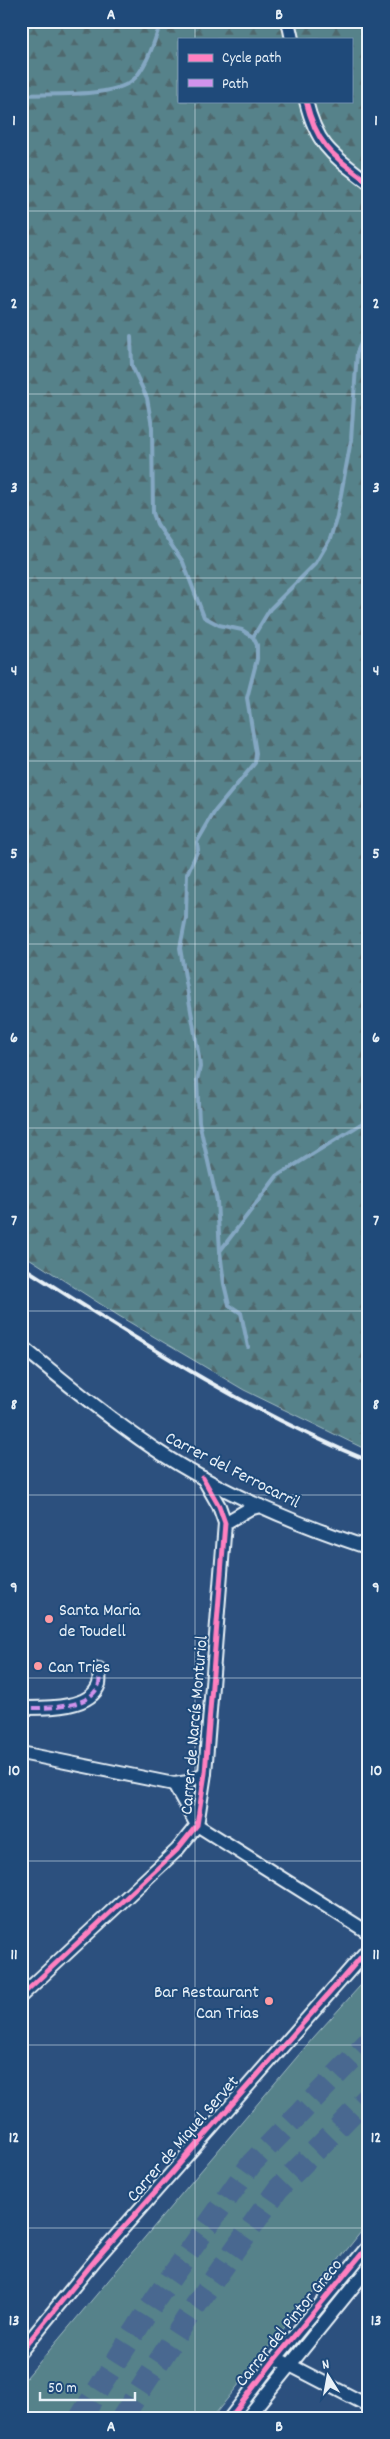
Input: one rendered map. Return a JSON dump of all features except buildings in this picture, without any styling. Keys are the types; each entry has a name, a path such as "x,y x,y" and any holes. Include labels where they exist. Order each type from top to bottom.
{"street":[{"path":"288,21 292,38"},
{"path":"306,102 312,126 322,144 369,183"},
{"name":"Carrer del Ferrocarril","path":"23,1350 98,1409 154,1449 203,1478 260,1506 369,1548"},
{"name":"Carrer de Narcís Monturiol","path":"21,1996 177,1850 197,1825 205,1773 225,1523 219,1506 203,1478"},
{"path":"225,1523 249,1509 260,1506"},
{"path":"21,1708 70,1705 90,1697 99,1684 99,1669"},
{"path":"21,1753 174,1784 188,1782 205,1773"},
{"path":"174,1784 197,1825 369,1933"},
{"name":"Carrer de Miquel Servet","path":"21,2351 96,2259 369,1948"},
{"name":"Carrer del Pintor Greco","path":"230,2418 276,2358 369,2245"},
{"name":"Carrer del Pintor Greco","path":"247,2418 289,2364 364,2279 369,2267"},
{"path":"347,2270 364,2279"},
{"name":"Carrer del Pintor Greco","path":"276,2358 289,2364"},
{"path":"289,2364 369,2406"}],"green space":[{"path":"21,21 369,21 369,1451 244,1390 119,1316 21,1253"},
{"path":"369,1976 369,2222 212,2418 21,2418 21,2384 313,2038"}],"waterway":[{"path":"21,95 82,94 114,89 127,84 136,77 145,64 161,21"},
{"path":"253,637 270,609 316,563 330,539 337,516 351,440 357,352 369,326"},
{"path":"131,336 132,366 147,398 152,427 153,513 157,524 183,562 204,617 219,625 242,630 253,637 257,645 257,659 247,698 256,753 255,763 215,811 197,842 198,850 187,874 186,918 180,948 199,1057 200,1067 197,1080 199,1122 217,1201 220,1251"},
{"path":"248,1347 241,1313 229,1305 220,1251 277,1176 369,1119"}],"tunnel":[{"path":"80,2418 155,2300 252,2163 369,2041"},
{"path":"122,2418 191,2312 278,2189 369,2096"}],"railway":[{"path":"21,1266 148,1346 234,1396 323,1441 369,1461"}],"marked path":[{"path":"21,1708 65,1706 87,1699 99,1684 99,1669"}],"cycle path":[{"path":"306,102 310,117 328,149 369,183"},
{"path":"21,1996 177,1850 197,1825 205,1773 225,1523 219,1506 203,1478"},
{"path":"21,2351 96,2259 369,1948"},
{"path":"230,2418 276,2358 369,2245"}],"place":[{"name":"Santa Maria de Toudell","path":"49,1619"},
{"name":"Can Tries","path":"38,1666"},
{"name":"Bar Restaurant Can Trias","path":"269,2001"}]}
